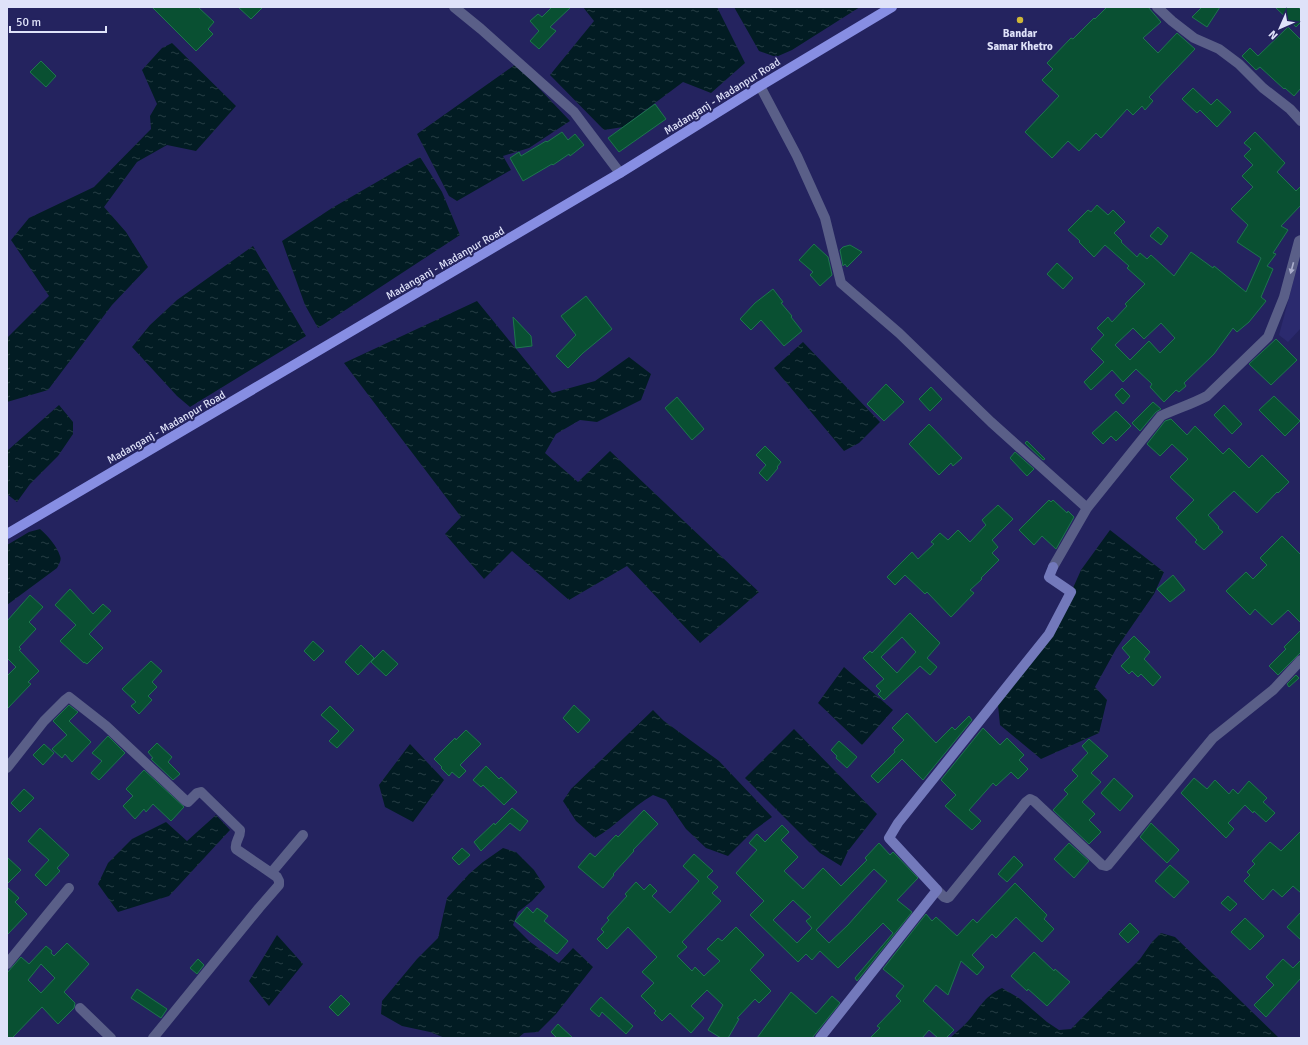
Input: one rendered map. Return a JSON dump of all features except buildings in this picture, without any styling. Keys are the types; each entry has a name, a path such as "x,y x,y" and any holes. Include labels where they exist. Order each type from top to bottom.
{"main road":[{"name":"Madanganj - Madanpur Road","path":"7,534 620,174 760,86 892,7"}],"street":[{"path":"454,7 487,34 574,112 620,174"},
{"path":"1157,7 1194,38 1219,49 1239,64 1263,88 1290,109 1301,121"},
{"path":"760,86 797,156 825,218 841,283 898,334 991,422 1087,508"},
{"path":"1301,240 1284,297 1268,337 1207,396 1160,416 1087,508 1053,567 1049,577 1071,592 1049,634 898,823 889,838 944,898 947,898 1030,799 1034,801 1102,865 1106,866 1213,738 1273,690 1301,660"},
{"path":"7,768 44,721 69,697 106,726 186,801 188,802 196,793 201,792 240,830 241,834 236,844 236,849 277,877 279,885 258,908 153,1038"},
{"path":"271,873 303,835"},
{"path":"7,964 69,888"},
{"path":"820,1038 937,890"},
{"path":"80,1008 111,1038"}],"shaded area":[{"path":"1301,253 1301,328 1288,342 1279,335"}],"water":[{"path":"583,7 717,7 745,63 711,93 683,82 623,127 604,130 550,75 594,21"},
{"path":"734,7 860,7 792,50 776,57 759,51"},
{"path":"172,43 236,106 196,151 167,145 137,162 104,207 126,232 148,267 112,305 48,390 7,402 7,338 49,296 11,240 29,218 94,187 151,129 150,116 157,104 142,70 162,48"},
{"path":"516,64 570,121 529,148 503,156 511,170 457,201 449,196 417,134"},
{"path":"420,157 442,192 460,235 318,328 305,305 282,241 332,208"},
{"path":"253,246 306,336 190,407 177,396 132,347 150,325 177,300"},
{"path":"477,301 552,393 595,381 629,357 651,374 641,400 597,422 580,420 556,434 545,453 578,482 610,451 759,592 700,643 627,566 569,600 512,551 484,579 445,534 461,517 344,363"},
{"path":"803,342 880,422 859,443 844,451 774,368"},
{"path":"59,405 73,422 73,434 58,456 30,484 17,502 7,494 7,451"},
{"path":"40,529 57,549 61,558 59,564 57,568 7,605 7,545 29,532"},
{"path":"1110,530 1164,572 1154,594 1116,649 1095,687 1107,700 1099,733 1041,759 1000,725 997,695 1056,626 1081,570"},
{"path":"844,667 893,710 862,745 818,703"},
{"path":"653,710 664,721 719,761 772,817 753,831 728,856 706,848 686,829 666,800 653,795 595,838 576,821 563,801 571,789"},
{"path":"794,729 877,814 848,851 841,866 820,853 745,778"},
{"path":"410,744 444,780 413,822 385,807 379,785"},
{"path":"216,815 230,830 169,896 118,912 98,884 108,863 132,839 166,822 187,841"},
{"path":"503,848 516,852 534,870 545,887 532,901 518,912 513,925 529,941 559,963 573,948 593,967 556,1014 538,1032 524,1033 518,1038 445,1038 430,1032 402,1026 381,1014 382,1001 417,959 438,938 447,898 469,874"},
{"path":"1161,933 1175,937 1279,1038 950,1038 967,1023 987,998 1002,988 1019,998 1047,1022 1059,1030 1071,1029 1140,959 1152,942"},
{"path":"277,935 303,964 269,1006 249,981"}],"place":[{"name":"Bandar Samar Khetro","path":"1020,20"}]}
